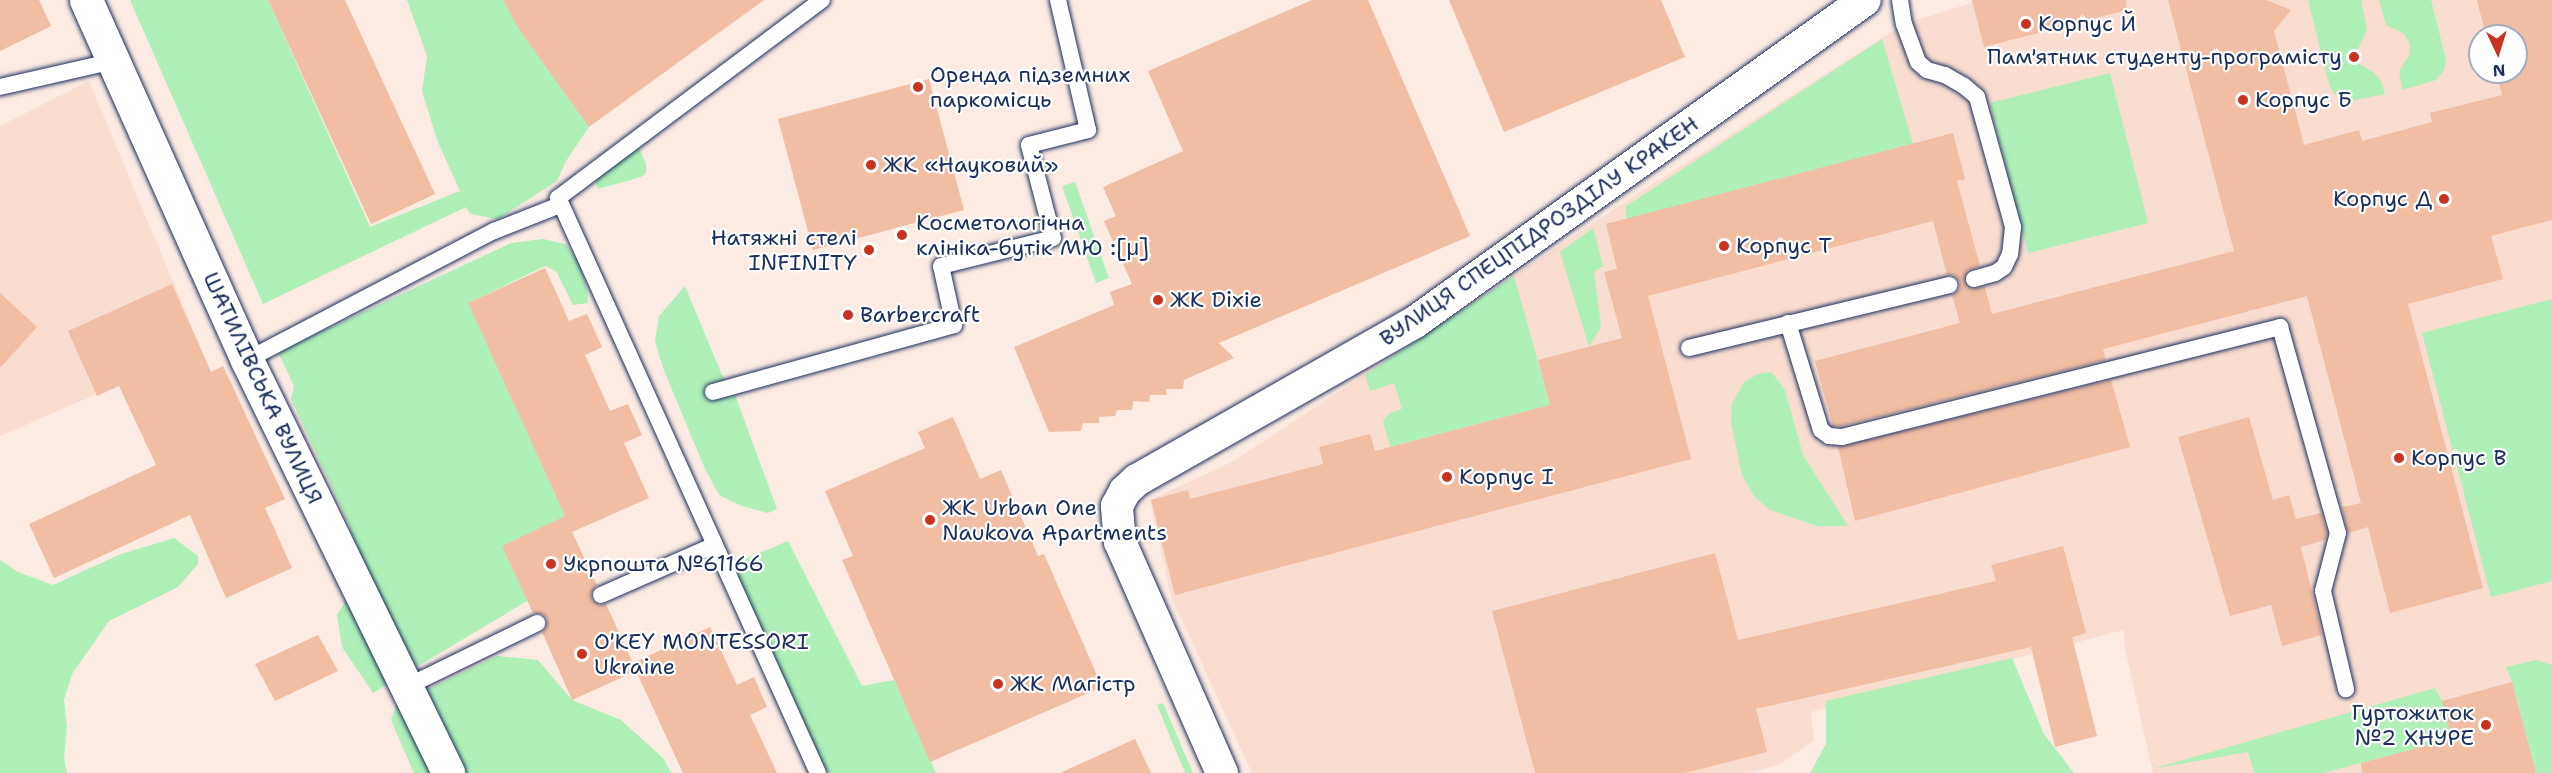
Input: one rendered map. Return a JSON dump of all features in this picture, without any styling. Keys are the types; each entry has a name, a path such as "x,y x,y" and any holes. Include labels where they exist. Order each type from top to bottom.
{"street":[{"name":"ШАТИЛІВСЬКА ВУЛИЦЯ","path":"86,0 247,360 448,773"},
{"name":"ВУЛИЦЯ СПЕЦПІДРОЗДІЛУ КРАКЕН","path":"1222,773 1126,558 1117,526 1117,506 1125,490 1137,480 1415,322 1865,0"}],"lane":[{"path":"818,773 558,198 822,0"},
{"path":"713,392 954,325 941,266 1053,238 1029,145 1088,130 1058,0"},
{"path":"1900,0 1904,24 1918,62 1927,70 1945,75 1964,86 1977,97 2013,226 2010,254 2004,267 1995,273 1974,279"},
{"path":"0,87 114,61"},
{"path":"247,360 495,231 561,206"},
{"path":"1689,348 1950,285"},
{"path":"1788,323 1821,430 1829,436 1842,437 2280,327 2338,533 2323,591 2346,689"},
{"path":"601,595 715,545"},
{"path":"406,687 537,623"}],"shaded area":[{"path":"1971,0 2552,0 2552,773 2153,773 2125,649 2124,630 1811,712 1814,740 1779,765 1748,773 1252,773 1171,596 1150,500 1232,462 1645,189 1904,24 1971,3"},
{"path":"89,81 201,349 0,436 0,126"}],"green space":[{"path":"130,0 268,0 370,227 460,191 437,140 422,91 427,56 407,0 519,0 589,127 566,161 557,181 498,219 470,214 466,207 263,304"},
{"path":"2308,0 2361,0 2367,30 2357,51 2349,53 2350,64 2358,63 2374,73 2381,81 2385,94 2350,101 2334,94 2329,84"},
{"path":"2379,0 2431,0 2446,60 2444,70 2436,80 2402,90 2399,71 2409,56 2410,44 2404,34 2386,25"},
{"path":"1882,39 1913,144 1626,219 1626,206"},
{"path":"2110,73 2148,223 2028,253 1990,103"},
{"path":"639,148 646,164 646,173 641,177 598,189 594,177"},
{"path":"1075,182 1109,278 1096,283 1062,186"},
{"path":"1593,228 1603,266 1594,272 1601,327 1589,347 1560,252"},
{"path":"543,239 566,244 580,265 587,289 588,303 573,305 556,271 545,266 469,303 565,516 527,601 373,693 342,647 337,615 365,570 348,522 291,399 294,386 278,352 511,243"},
{"path":"1514,276 1550,405 1390,447 1383,421 1390,413 1402,409 1394,383 1370,391 1365,375"},
{"path":"685,286 722,375 734,392 777,509 768,513 742,506 719,495 704,467 663,368 655,341 659,316"},
{"path":"2552,299 2552,581 2491,597 2422,333"},
{"path":"1771,372 1785,390 1803,455 1848,526 1817,526 1770,510 1754,496 1742,475 1731,423 1732,403 1744,382 1758,374"},
{"path":"174,538 198,556 198,564 178,587 109,621 72,674 64,700 67,727 64,758 67,773 0,773 0,560 18,572 53,585 121,554"},
{"path":"788,541 862,686 894,680 936,773 827,773 731,565"},
{"path":"497,656 538,660 572,700 621,720 664,759 671,773 414,773 391,720 397,704"},
{"path":"2012,658 2044,734 2074,773 1810,773 1826,744 1826,701"},
{"path":"2536,660 2552,665 2552,773 2536,773 2506,667"},
{"path":"2435,688 2442,701 2452,739 2323,773 2254,773 2248,752 2152,769"},
{"path":"1163,703 1193,773 1185,773 1157,705"}],"building":[{"path":"0,0 39,0 51,26 0,51"},
{"path":"268,0 345,0 435,194 371,224"},
{"path":"503,0 764,0 589,127 518,28"},
{"path":"1312,0 1368,0 1470,236 1219,343 1234,358 1184,380 1183,389 1166,389 1167,395 1150,395 1149,402 1133,401 1132,410 1117,410 1115,416 1099,417 1099,423 1083,423 1081,431 1049,432 1014,347 1114,305 1110,292 1132,284 1104,221 1116,216 1103,187 1183,151 1148,71"},
{"path":"1449,0 1661,0 1685,57 1504,132"},
{"name":"Корпус Й","path":"1972,0 2126,0 2127,10 1984,47"},
{"path":"2168,0 2266,0 2291,10 2274,31 2304,145 2359,130 2362,141 2432,122 2430,113 2502,95 2499,84 2528,84 2528,24 2483,24 2477,0 2552,0 2552,220 2491,236 2503,279 2408,304 2483,588 2390,613 2368,527 2348,533 2342,507 2361,503 2307,296 2103,349 2106,360 1841,426 1833,426 1815,361 1960,323 1952,295 1960,289 1960,282 1954,275 1947,275 1933,221 1648,296 1691,459 1175,595 1151,500 1188,490 1190,499 1323,464 1319,447 1370,434 1375,451 1550,405 1538,360 1622,338 1604,272 1617,269 1606,224 1953,133 1965,179 1957,181 1980,266 1967,271 1964,281 1971,289 1985,287 1992,314 2234,251"},
{"name":"ЖК «Науковий»","path":"929,79 964,210 813,250 778,119"},
{"path":"545,268 569,321 587,314 602,347 585,355 610,411 628,404 642,435 624,443 649,498 572,532 597,585 591,593 592,600 599,605 606,604 633,663 710,627 737,685 754,677 767,707 750,715 777,773 683,773 636,671 572,700 542,632 546,628 547,619 542,614 533,613 502,546 565,516 468,303"},
{"path":"172,284 211,372 223,366 285,499 265,508 292,568 226,598 190,515 54,578 29,524 156,465 119,386 97,396 68,331"},
{"path":"0,293 37,327 0,368"},
{"path":"2111,380 2130,447 1855,521 1838,447"},
{"name":"ЖК Urban One Naukova Apartments","path":"953,417 980,479 1001,470 1038,556 1044,554 1102,687 930,762 842,560 853,556 825,491 925,448 918,432"},
{"path":"2249,417 2273,500 2289,495 2296,519 2321,513 2327,533 2325,540 2301,547 2322,635 2282,646 2271,605 2230,616 2178,437"},
{"path":"2063,546 2086,633 2072,637 2097,736 2055,747 2031,647 1756,709 1767,752 1685,773 1535,773 1492,611 1715,553 1738,640 1996,581 1991,565"},
{"path":"318,635 338,671 275,701 255,664"},
{"name":"Гуртожиток №2 ХНУРЕ","path":"2512,682 2536,773 2362,773 2361,763 2452,739 2442,701"},
{"path":"1135,739 1151,773 1060,773"}],"place":[{"name":"Корпус Й","path":"2026,24"},
{"name":"Пам'ятник студенту-програмісту","path":"2354,57"},
{"name":"Оренда підземних паркомісць","path":"918,87"},
{"name":"Корпус Б","path":"2243,100"},
{"name":"ЖК «Науковий»","path":"871,165"},
{"name":"Корпус Д","path":"2444,199"},
{"name":"Косметологічна клініка-бутік МЮ :[μ]","path":"902,235"},
{"name":"Корпус T","path":"1724,246"},
{"name":"Натяжні стелі INFINITY","path":"869,250"},
{"name":"ЖК Dixie","path":"1158,300"},
{"name":"Barbercraft","path":"848,315"},
{"name":"Корпус В","path":"2399,458"},
{"name":"Корпус І","path":"1447,477"},
{"name":"ЖК Urban One Naukova Apartments","path":"930,520"},
{"name":"Укрпошта №61166","path":"551,564"},
{"name":"O'KEY MONTESSORI Ukraine","path":"582,654"},
{"name":"ЖК Магістр","path":"998,684"},
{"name":"Гуртожиток №2 ХНУРЕ","path":"2486,725"}]}
